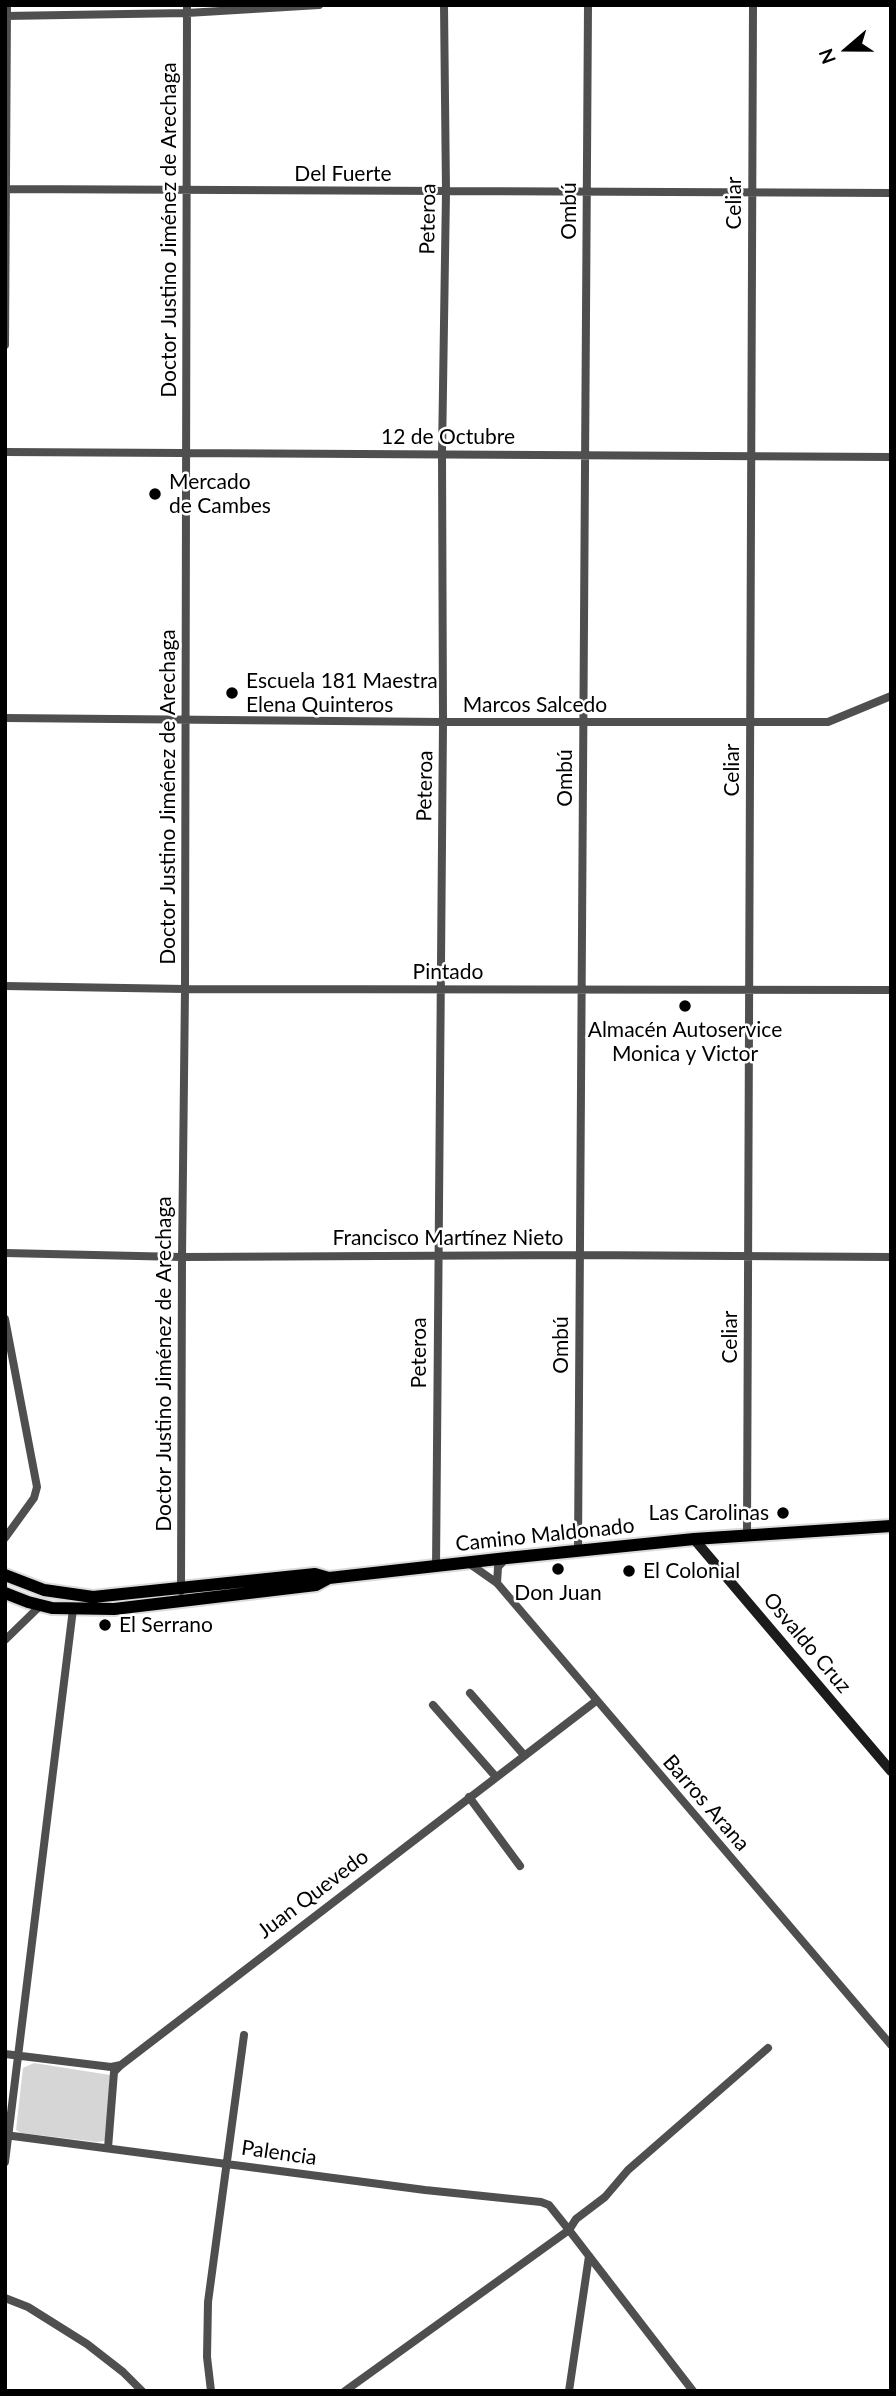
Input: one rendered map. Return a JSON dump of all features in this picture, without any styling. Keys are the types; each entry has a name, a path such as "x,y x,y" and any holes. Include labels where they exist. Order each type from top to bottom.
{"main road":[{"name":"Camino Maldonado","path":"5,1575 44,1590 74,1595 181,1595 316,1585 329,1578 578,1550 891,1526"},
{"name":"Camino Maldonado","path":"5,1592 41,1605 73,1609 114,1609 181,1595"}],"street":[{"path":"5,345 7,5"},
{"path":"6,16 319,5"},
{"name":"Peteroa","path":"436,1567 446,191 444,5"},
{"name":"Ombú","path":"578,1550 588,5"},
{"name":"Celiar","path":"747,1535 753,5"},
{"name":"Doctor Justino Jiménez de Arechaga","path":"181,1595 186,989 184,720 187,9"},
{"name":"Del Fuerte","path":"6,189 891,193"},
{"name":"12 de Octubre","path":"5,452 891,457"},
{"name":"Marcos Salcedo","path":"5,718 828,722 891,696"},
{"name":"Pintado","path":"5,986 186,989 891,990"},
{"name":"Francisco Martínez Nieto","path":"5,1253 182,1257 891,1257"},
{"path":"5,1319 37,1487 34,1499 5,1538"},
{"name":"Osvaldo Cruz","path":"694,1539 891,1771"},
{"path":"497,1583 498,1567 507,1558"},
{"name":"Barros Arana","path":"467,1562 497,1583 891,2045"},
{"path":"5,1640 41,1605"},
{"path":"5,2162 73,1609"},
{"path":"470,1693 524,1755"},
{"name":"Juan Quevedo","path":"121,2065 596,1701"},
{"path":"433,1705 496,1777"},
{"path":"469,1797 520,1866"},
{"path":"211,2391 207,2357 208,2302 244,2035"},
{"path":"345,2391 569,2230 576,2220 605,2197 628,2170 768,2048"},
{"path":"5,2054 111,2067 121,2065"},
{"path":"108,2148 114,2072 121,2065"},
{"name":"Palencia","path":"7,2136 425,2190 541,2202 549,2206 569,2230"},
{"path":"569,2230 693,2391"},
{"path":"569,2391 589,2256"},
{"path":"5,2298 28,2307 87,2344 123,2372 142,2391"}],"shaded area":[{"path":"34,2063 110,2075 107,2139 97,2142 21,2133 16,2130 23,2068"}],"place":[{"name":"Mercado de Cambes","path":"155,494"},
{"name":"Escuela 181 Maestra Elena Quinteros","path":"232,693"},
{"name":"Almacén Autoservice Monica y Victor","path":"685,1006"},
{"name":"Las Carolinas","path":"783,1513"},
{"name":"Don Juan","path":"558,1569"},
{"name":"El Colonial","path":"629,1571"},
{"name":"El Serrano","path":"105,1625"}]}
